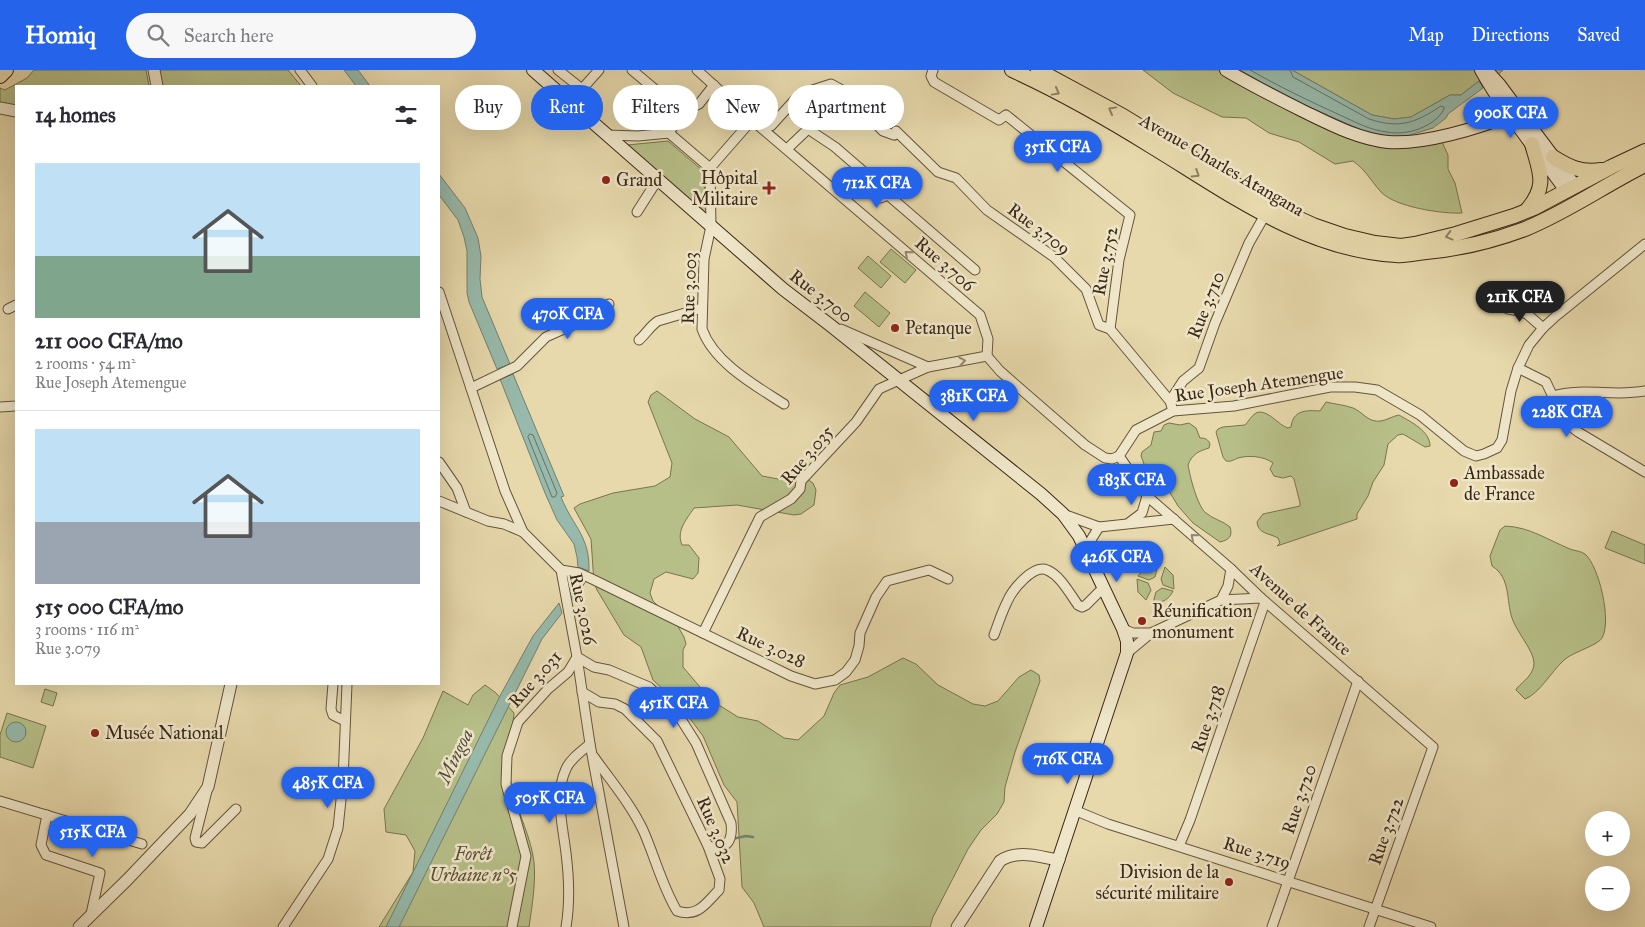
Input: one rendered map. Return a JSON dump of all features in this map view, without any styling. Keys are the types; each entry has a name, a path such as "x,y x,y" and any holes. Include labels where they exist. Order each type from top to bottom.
{"main road":[{"path":"0,76 6,70"},
{"name":"Rue 3.700","path":"533,70 783,289 830,324 1034,488 1063,514 1086,548"},
{"name":"Avenue Charles Atangana","path":"1012,70 1040,83 1116,126 1266,216 1308,235 1341,246 1372,253 1398,256 1455,249 1524,229 1611,167 1645,151"},
{"name":"Avenue Charles Atangana","path":"1038,70 1131,121 1271,206 1313,226 1375,243 1401,246 1456,234 1525,212 1645,165"},
{"path":"1226,70 1255,87 1338,128 1375,140 1390,142 1420,140 1488,125 1510,115"},
{"path":"1481,70 1510,115 1532,144 1575,193"},
{"path":"1486,70 1499,84 1553,157 1575,193"},
{"path":"1525,212 1536,199 1541,182 1532,144"},
{"path":"1553,157 1580,171 1600,171 1611,167"},
{"path":"1036,927 1127,653 1127,641 1123,629 1086,548"}],"street":[{"path":"154,70 157,85"},
{"path":"300,70 311,85"},
{"path":"558,70 582,89 599,70"},
{"path":"632,70 650,85"},
{"name":"Rue 3.706","path":"698,70 714,85"},
{"name":"Rue 3.752","path":"933,70 934,82 999,120 1006,115 1130,215 1119,260 1110,329"},
{"name":"Rue 3.709","path":"778,118 800,94 831,84 857,98 869,117 883,131 894,135 896,131 938,172 956,178 987,210 1054,257 1086,289 1098,325 1110,329 1170,401 1173,411"},
{"path":"698,104 708,92"},
{"path":"0,108 15,111"},
{"path":"787,149 808,129 835,147 872,179 880,198 888,195 975,270"},
{"path":"606,135 638,136 669,133 710,168 743,130"},
{"name":"Rue 3.706","path":"766,130 980,315 988,339 987,356"},
{"name":"Rue 3.003","path":"710,168 711,226 704,259 702,329 714,351 725,362 784,404"},
{"path":"637,212 658,178"},
{"name":"Rue 3.710","path":"1170,401 1183,382 1199,368 1215,323 1249,243 1266,216"},
{"name":"Rue Joseph Atemengue","path":"1119,456 1136,430 1173,411 1234,406 1330,387 1355,387 1377,390 1400,402 1435,426 1464,450 1476,456 1484,454 1496,448 1502,440 1511,390 1518,368 1529,345 1543,328 1645,244"},
{"path":"1506,290 1508,309 1527,314 1543,328"},
{"name":"Rue 3.026","path":"440,295 505,490 523,532 561,570 590,744 624,927"},
{"path":"471,388 517,366 546,337 592,316 609,304"},
{"path":"639,340 652,324 702,308"},
{"path":"830,324 928,366"},
{"path":"899,379 928,366 987,356 1000,371 1085,445 1105,458 1112,459 1119,456 1147,496 1142,513 1128,523"},
{"path":"1518,368 1546,382 1560,412 1568,424 1645,472"},
{"name":"Rue 3.035","path":"703,633 760,517 791,499 800,489 801,481 856,422 879,389 899,379"},
{"path":"1553,396 1570,392 1621,394 1645,391"},
{"path":"0,407 15,406"},
{"path":"440,464 456,488 466,512"},
{"name":"Avenue de France","path":"1147,496 1231,569 1263,600 1433,746"},
{"path":"440,501 523,532"},
{"path":"1063,514 1099,526 1174,519"},
{"path":"1086,548 1099,526"},
{"path":"994,635 1007,600 1013,591 1026,577 1038,570 1045,569 1052,573 1078,605 1086,605 1104,587"},
{"path":"1222,600 1228,586 1231,569"},
{"name":"Rue 3.028","path":"561,570 579,573 592,578 791,676 815,684 835,680 846,672 855,660 860,633 876,597 887,582 929,570 948,579"},
{"path":"1127,653 1151,633 1222,600 1263,600"},
{"name":"Rue 3.718","path":"1179,846 1190,820 1263,600"},
{"path":"1123,629 1133,633 1151,633"},
{"path":"577,657 594,667 630,677 649,687 678,713 696,743 731,823 732,831 730,838 724,846 718,848 708,846"},
{"name":"Rue 3.031","path":"512,927 526,856 506,784 507,756 518,722 548,689 568,672 577,657"},
{"name":"Rue 3.720","path":"1272,927 1358,681"},
{"path":"230,685 195,838 196,842 202,843 236,809"},
{"path":"333,685 331,709 333,715 345,721"},
{"path":"283,927 328,859 338,828 343,782 347,685"},
{"name":"Rue 3.032","path":"582,692 599,702 615,704 624,709 657,741 708,846 720,879 719,890 704,906 694,913 677,911 669,897 651,848 630,805 592,754"},
{"path":"566,927 568,887 561,816 561,787 568,765 590,744"},
{"name":"Rue 3.722","path":"1368,927 1433,746"},
{"path":"79,927 190,814 208,786"},
{"path":"0,801 142,844"},
{"name":"Rue 3.719","path":"1074,810 1108,824 1431,927"},
{"path":"47,816 41,845 46,855 100,873 91,914"},
{"path":"956,927 1000,861 1008,856 1018,854 1059,860"}],"green space":[{"path":"34,70 146,70 149,85 15,85 15,106 0,105 0,88 5,90 27,78"},
{"path":"160,70 288,70 300,85 162,85"},
{"path":"1143,70 1222,70 1333,130 1442,142 1448,155 1448,169 1455,183 1462,213 1431,211 1397,202 1381,192 1365,172 1353,161 1335,164 1299,142 1269,133 1246,118 1222,117 1173,93"},
{"path":"1292,70 1503,70 1483,88 1479,81 1461,95 1450,95 1411,117 1394,119 1372,115"},
{"path":"668,141 702,170 708,215 627,145"},
{"path":"891,249 916,270 905,283 880,262"},
{"path":"868,256 891,276 881,288 858,268"},
{"path":"865,292 890,313 879,327 854,306"},
{"path":"657,391 695,419 729,437 762,476 778,479 792,476 807,479 813,483 816,490 814,505 801,514 794,515 737,505 694,508 681,530 680,540 682,545 689,545 699,558 698,573 693,579 666,572 654,579 650,593 653,601 676,623 684,637 686,644 683,650 683,667 711,700 738,717 758,721 784,738 798,740 824,716 834,693 840,685 868,677 903,658 916,664 938,685 973,704 985,706 998,701 1019,677 1031,670 1039,675 1040,681 1005,787 1004,802 997,814 981,830 968,849 933,917 930,927 764,927 754,903 742,887 737,802 724,785 703,736 679,704 653,680 641,647 624,635 597,590 594,583 591,539 574,508 580,504 613,493 655,486 670,477 672,463 648,402 651,395"},
{"path":"1326,402 1353,408 1369,419 1376,421 1399,415 1423,431 1427,436 1430,446 1425,447 1403,434 1398,435 1388,444 1384,465 1357,514 1357,519 1277,546 1280,543 1278,538 1259,529 1257,522 1263,514 1300,506 1294,479 1291,476 1283,478 1274,476 1270,469 1273,463 1261,458 1246,457 1226,461 1223,457 1216,432 1223,427 1245,425 1254,414 1260,412 1288,428 1291,427 1292,421 1297,414 1305,411 1320,411"},
{"path":"1169,423 1180,425 1189,423 1196,428 1200,438 1206,439 1210,444 1209,448 1196,454 1188,465 1194,491 1203,509 1209,515 1230,527 1231,535 1226,540 1220,542 1193,523 1178,506 1166,486 1162,483 1152,483 1150,480 1141,456 1142,452 1151,445 1154,432 1161,431 1164,425"},
{"path":"1505,526 1531,531 1585,554 1595,570 1605,607 1605,630 1602,638 1595,644 1567,658 1535,692 1525,699 1516,690 1532,671 1534,667 1533,658 1514,623 1505,583 1498,571 1492,566 1490,556 1500,530"},
{"path":"1612,531 1645,545 1645,564 1605,548"},
{"path":"1158,565 1155,577 1149,580 1138,576 1147,566"},
{"path":"1165,567 1173,575 1174,589 1163,585 1161,579"},
{"path":"1137,579 1148,583 1151,590 1146,600 1138,592"},
{"path":"1162,588 1173,591 1165,600 1153,603 1156,592"},
{"name":"Forêt Urbaine n°5","path":"485,685 496,693 514,713 510,751 512,789 530,843 534,862 534,886 529,927 379,927 413,872 415,851 406,835 386,832 384,809 423,738 443,691 468,705 473,695"},
{"path":"45,689 57,693 53,706 41,702"},
{"path":"7,713 46,726 33,768 0,757 0,735"}],"water":[{"path":"344,70 358,70 369,85 355,85"},
{"path":"1240,70 1292,70 1372,115 1394,119 1411,117 1450,95 1461,95 1479,81 1483,88 1448,114 1446,118 1433,128 1396,138 1366,132 1291,99"},
{"path":"440,175 465,208 478,238 481,256 480,279 482,297 510,364 497,369 469,302 467,293 467,251 458,220 440,196"},
{"path":"513,374 564,496 561,497 584,540 589,559 589,571 578,567 574,544 557,520 500,379"},
{"path":"580,577 587,580 571,602 568,591"},
{"path":"559,603 562,613 542,639 399,927 386,927 501,694 533,636"},
{"path":"16,722 23,725 26,732 23,739 16,742 9,739 6,732 9,725"}],"waterway":[{"path":"732,839 746,836 753,837"}],"place":[{"name":"Grand","path":"606,180"},
{"name":"Hôpital Militaire","path":"769,188"},
{"name":"Petanque","path":"895,328"},
{"name":"Ambassade de France","path":"1454,483"},
{"name":"Réunification monument","path":"1142,621"},
{"name":"Musée National","path":"95,733"},
{"name":"Division de la sécurité militaire","path":"1229,882"}],"water label":[{"name":"Mingoa","path":"455,756"}]}
